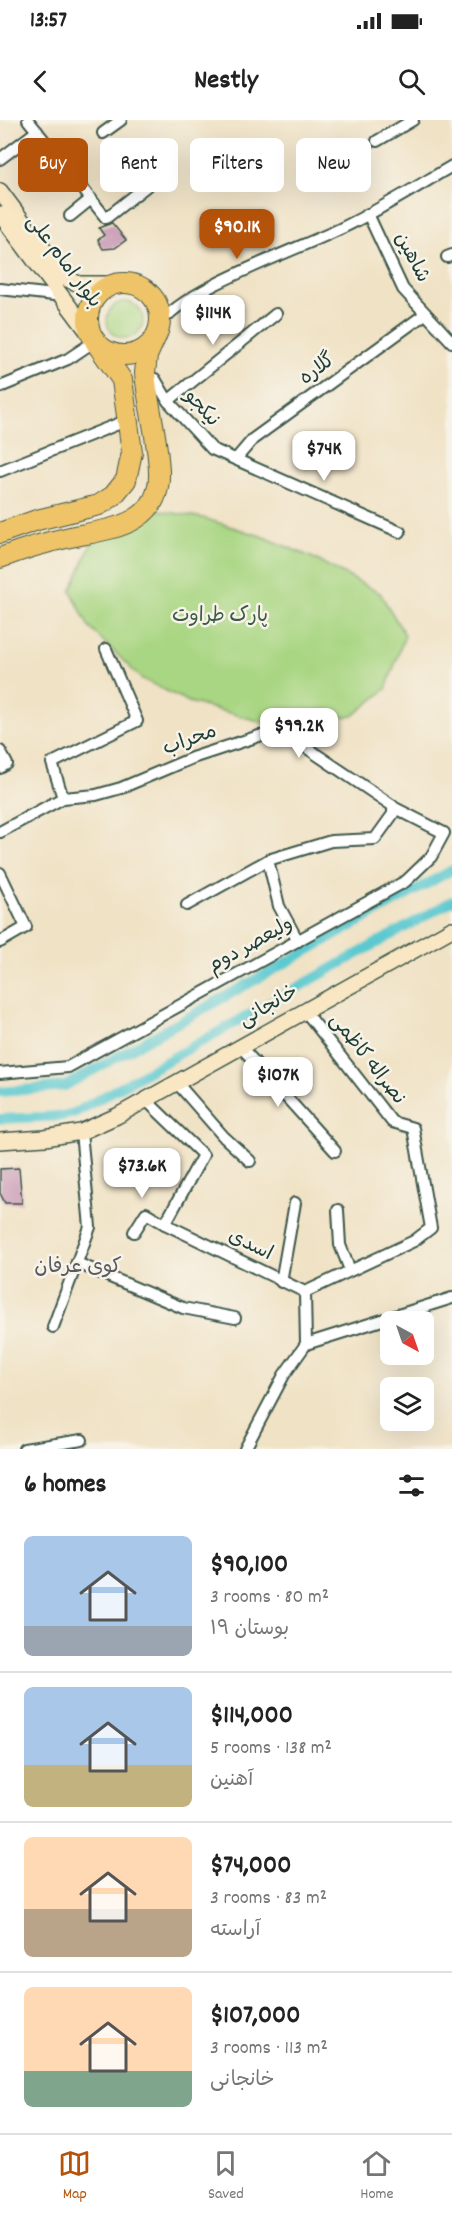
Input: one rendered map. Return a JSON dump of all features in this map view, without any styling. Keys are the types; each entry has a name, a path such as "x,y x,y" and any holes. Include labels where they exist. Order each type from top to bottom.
{"highway":[{"path":"0,532 90,508 113,496 128,475 132,452 121,378 94,340 88,322 91,304 103,290 117,284 135,285 151,295 159,310 158,331 147,356 146,378 159,472 156,493 149,507 124,526 57,540 0,558"},
{"path":"94,340 111,353 126,356 142,350 158,331"}],"main road":[{"name":"بلوار امام علی","path":"0,191 65,278 79,284 117,284"},
{"name":"بلوار امام علی","path":"0,215 94,340"},
{"name":"خانجانی","path":"0,1141 45,1138 81,1132 177,1083 452,928"}],"street":[{"path":"28,120 106,218 139,192"},
{"path":"103,133 121,120"},
{"path":"377,141 413,120"},
{"path":"0,159 37,131"},
{"path":"158,331 168,314 194,296 368,214 452,166"},
{"path":"69,216 91,199"},
{"name":"شاهین","path":"368,214 404,289 451,340"},
{"path":"0,289 63,296"},
{"path":"168,401 276,314"},
{"name":"گلاره","path":"236,459 253,439 425,314"},
{"path":"0,387 68,359 94,340"},
{"name":"نیکجو","path":"146,378 155,379 168,401 212,449 400,532"},
{"path":"0,471 128,420"},
{"path":"63,798 52,763 137,721 106,649"},
{"name":"محراب","path":"0,832 63,798 96,795 121,788 192,758 259,736 279,734 310,749 393,807"},
{"path":"0,751 7,765 0,768"},
{"path":"187,905 268,860 331,841 375,839 393,814 393,807"},
{"name":"ولیعصر دوم","path":"0,1072 68,1067 406,881 436,850 444,833 393,807"},
{"path":"268,860 279,906 298,941"},
{"path":"0,873 27,927 0,942"},
{"name":"نصراله کاظمی","path":"305,1011 392,1122 413,1128 431,1228 414,1241 305,1292"},
{"path":"241,1047 335,1151"},
{"path":"177,1083 224,1137 250,1161"},
{"path":"146,1100 203,1155 165,1224"},
{"path":"53,1327 90,1227 81,1132"},
{"path":"281,1282 295,1203"},
{"path":"338,1210 340,1245 350,1270"},
{"name":"اسدی","path":"135,1232 146,1213 305,1292"},
{"path":"77,1263 183,1308 235,1318"},
{"path":"245,1449 284,1375 306,1344 305,1292"},
{"path":"306,1344 452,1298"},
{"path":"24,1449 82,1440"}],"green space":[{"path":"125,302 138,307 143,320 138,333 125,338 112,333 107,320 112,307"},
{"name":"پارک طراوت","path":"144,508 203,518 264,537 311,557 380,593 405,635 386,689 353,716 273,725 189,702 142,679 89,627 71,591 95,535"}],"building":[{"path":"112,223 126,240 115,248 103,249 98,240 104,235 99,228"},
{"path":"19,1168 22,1203 5,1203 0,1193 0,1169"}],"waterway":[{"path":"0,1092 65,1086 452,870"},
{"path":"0,1119 62,1116 74,1113 452,901"}],"district":[{"name":"کوی عرفان","path":"78,1268"}]}
